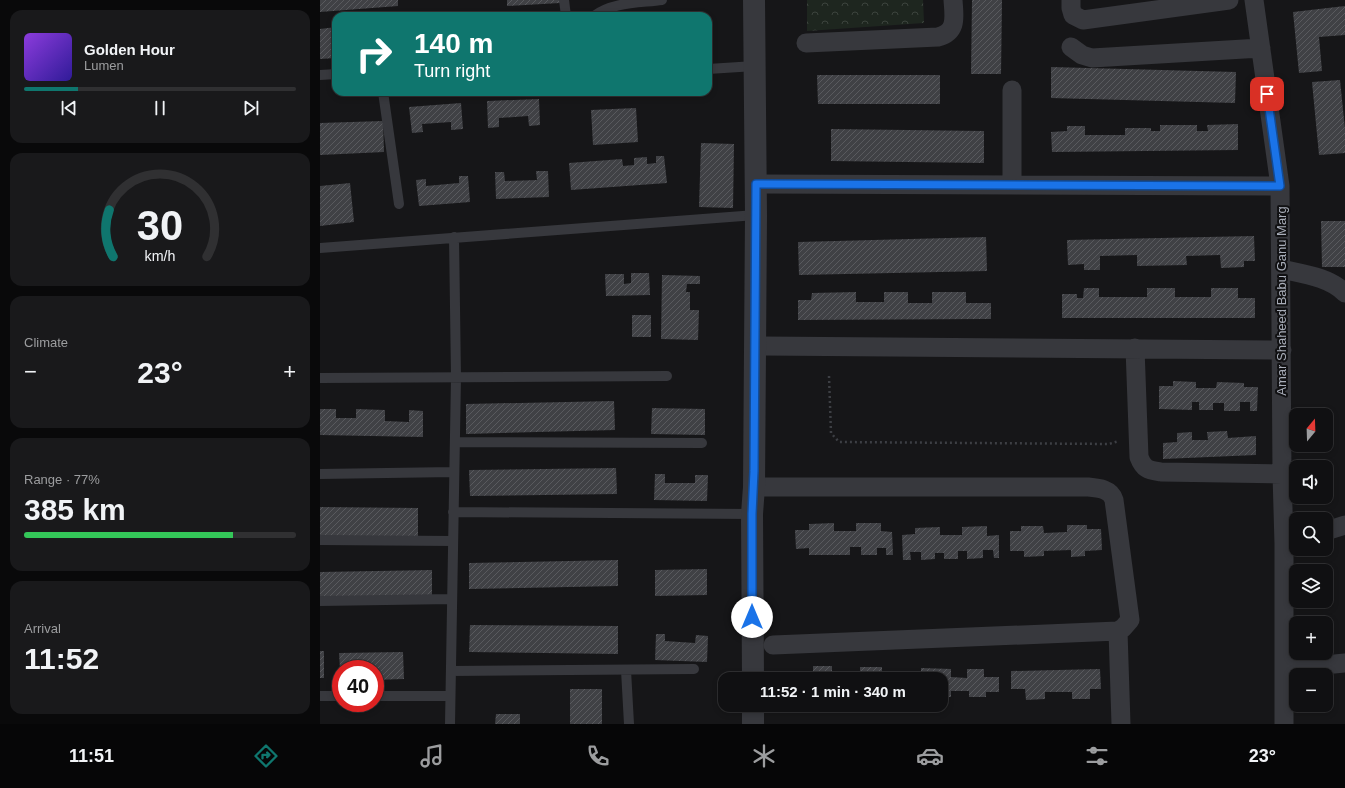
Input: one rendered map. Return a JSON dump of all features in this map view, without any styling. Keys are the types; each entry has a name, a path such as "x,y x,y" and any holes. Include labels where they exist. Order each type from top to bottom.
{"street":[{"path":"752,672 752,514 754,487 756,215 754,0"},
{"path":"806,43 938,37 945,35 951,30 954,21 953,0"},
{"path":"1071,0 1073,15 1082,20 1229,0"},
{"name":"Amar Shaheed Babu Ganu Marg","path":"1254,0 1280,186 1282,474 1289,534"},
{"path":"1071,47 1082,55 1092,58 1261,48"},
{"path":"1012,90 1012,185"},
{"path":"756,184 1280,186"},
{"path":"1281,269 1326,281 1338,287 1345,293"},
{"path":"755,346 1282,350"},
{"path":"1135,348 1139,457 1142,465 1148,470 1162,472 1282,474"},
{"path":"754,487 1088,487 1107,491 1113,496 1114,500 1130,620 1118,631 773,645"},
{"path":"1333,529 1345,525"},
{"name":"Amar Shaheed Babu Ganu Marg","path":"1284,724 1284,669 1289,556"},
{"path":"1118,631 1121,724"},
{"path":"1284,669 1345,663"},
{"path":"753,712 753,724"}],"lane":[{"path":"564,0 566,12"},
{"path":"599,12 613,7 662,0"},
{"path":"712,69 755,66"},
{"path":"320,75 332,74"},
{"path":"384,96 399,204"},
{"path":"320,248 756,215"},
{"path":"450,724 456,377 454,237"},
{"path":"320,378 667,376"},
{"path":"455,442 702,443"},
{"path":"320,474 454,472"},
{"path":"453,512 752,514"},
{"path":"320,540 453,540"},
{"path":"320,601 452,599"},
{"path":"451,671 694,669"},
{"path":"626,670 629,724"},
{"path":"320,696 332,696"},
{"path":"384,696 450,696"}],"path":[{"path":"828,376 831,433 839,442 1110,444 1121,441 1122,436"}],"green space":[{"path":"807,0 923,0 924,23 807,31"}],"building":[{"path":"320,0 398,0 398,6 320,12"},
{"path":"507,0 560,0 560,3 507,6"},
{"path":"972,0 1002,0 1001,74 971,74"},
{"path":"1345,6 1345,35 1319,37 1322,71 1299,73 1293,12"},
{"path":"332,28 332,58 320,59 320,29"},
{"path":"1051,67 1236,72 1235,103 1051,98"},
{"path":"817,75 940,75 940,104 818,104"},
{"path":"1340,80 1345,129 1345,153 1319,155 1312,82"},
{"path":"539,99 540,125 529,126 528,116 499,118 499,127 488,128 487,101"},
{"path":"461,103 463,129 451,130 451,122 422,124 423,132 412,133 409,107"},
{"path":"636,108 638,142 593,145 591,110"},
{"path":"383,121 384,152 320,155 320,123"},
{"path":"1238,124 1238,150 1052,152 1051,132 1067,131 1067,126 1085,126 1085,135 1125,135 1125,128 1151,128 1151,131 1160,131 1160,125 1197,125 1197,131 1208,131 1207,125"},
{"path":"831,129 984,131 984,163 831,161"},
{"path":"701,143 734,144 733,208 699,207"},
{"path":"656,156 664,156 667,183 571,190 569,163 622,159 623,166 634,165 634,158 647,157 647,164 656,163"},
{"path":"536,171 548,171 549,197 496,199 495,172 504,172 505,181 537,180"},
{"path":"459,176 468,176 470,202 419,206 416,180 426,179 426,186 459,183"},
{"path":"350,183 354,222 320,226 320,186"},
{"path":"1321,221 1345,221 1345,267 1322,267"},
{"path":"1254,236 1255,261 1244,261 1244,267 1221,268 1220,255 1186,256 1187,265 1137,266 1137,255 1100,256 1100,270 1084,270 1084,264 1068,265 1067,240"},
{"path":"986,237 987,271 799,275 798,242"},
{"path":"631,273 649,273 650,295 606,296 605,274 624,274 624,284 631,283"},
{"path":"662,275 700,276 700,284 687,284 686,292 690,292 690,310 699,310 698,340 661,339"},
{"path":"1084,288 1099,288 1099,297 1147,297 1147,288 1175,288 1175,297 1211,297 1211,288 1238,288 1238,298 1255,298 1255,318 1062,318 1062,294 1077,294 1077,298 1083,298"},
{"path":"856,292 856,302 884,302 884,292 908,292 908,303 932,303 932,292 966,292 966,303 991,303 991,319 798,320 798,300 811,300 812,293"},
{"path":"632,315 651,315 651,337 632,337"},
{"path":"1173,381 1196,382 1196,388 1216,388 1217,382 1244,383 1244,387 1258,387 1257,411 1250,411 1250,402 1240,402 1240,411 1224,411 1224,403 1213,403 1213,410 1199,410 1199,402 1192,402 1192,410 1159,409 1159,386 1173,386"},
{"path":"614,401 615,430 466,434 466,404"},
{"path":"652,408 705,409 705,435 651,434"},
{"path":"320,409 336,409 336,418 356,418 356,409 385,410 385,421 409,422 409,410 423,411 423,437 320,435"},
{"path":"1227,431 1228,438 1256,436 1256,455 1163,459 1163,443 1177,442 1177,433 1192,432 1192,440 1208,440 1207,432"},
{"path":"616,468 617,494 470,496 469,470"},
{"path":"655,474 665,474 665,483 695,483 695,475 708,475 707,501 654,500"},
{"path":"320,507 418,508 418,538 320,537"},
{"path":"834,523 834,531 856,531 856,523 881,523 881,531 892,532 893,555 886,555 886,548 877,548 877,555 861,555 861,547 850,547 850,555 809,555 809,548 796,549 795,530 809,530 809,524"},
{"path":"1067,525 1087,525 1087,529 1101,529 1102,550 1085,551 1085,556 1071,557 1071,550 1044,551 1044,556 1024,557 1024,551 1010,551 1010,531 1021,531 1021,526 1043,526 1044,533 1067,532"},
{"path":"987,526 987,536 999,535 999,558 994,558 993,550 983,550 983,558 967,559 967,551 958,551 958,559 944,559 944,553 935,553 935,559 921,560 921,552 910,552 911,560 903,560 902,535 915,534 915,528 940,527 940,535 962,535 962,527"},
{"path":"618,560 618,586 469,589 469,563"},
{"path":"707,569 707,595 655,596 655,570"},
{"path":"432,570 432,597 320,599 320,572"},
{"path":"470,625 618,626 618,654 469,652"},
{"path":"656,634 665,634 665,641 695,643 696,635 708,636 707,662 655,660"},
{"path":"320,651 324,651 324,678 320,678"},
{"path":"403,652 404,679 384,680 384,660 339,660 339,653"},
{"path":"813,666 832,666 832,672 813,672"},
{"path":"860,667 882,667 882,672 860,672"},
{"path":"921,668 951,669 951,677 967,678 967,669 984,669 984,677 999,677 999,692 986,692 986,697 969,697 969,691 951,691 951,697 948,697 948,672 921,672"},
{"path":"1100,669 1101,689 1090,689 1090,699 1072,699 1072,692 1045,692 1045,699 1026,700 1025,689 1011,689 1011,671"},
{"path":"570,689 602,689 602,724 570,724"},
{"path":"496,714 520,714 520,724 495,724"}],"route":[{"path":"752,617 756,184 1280,186 1267,94"}]}
